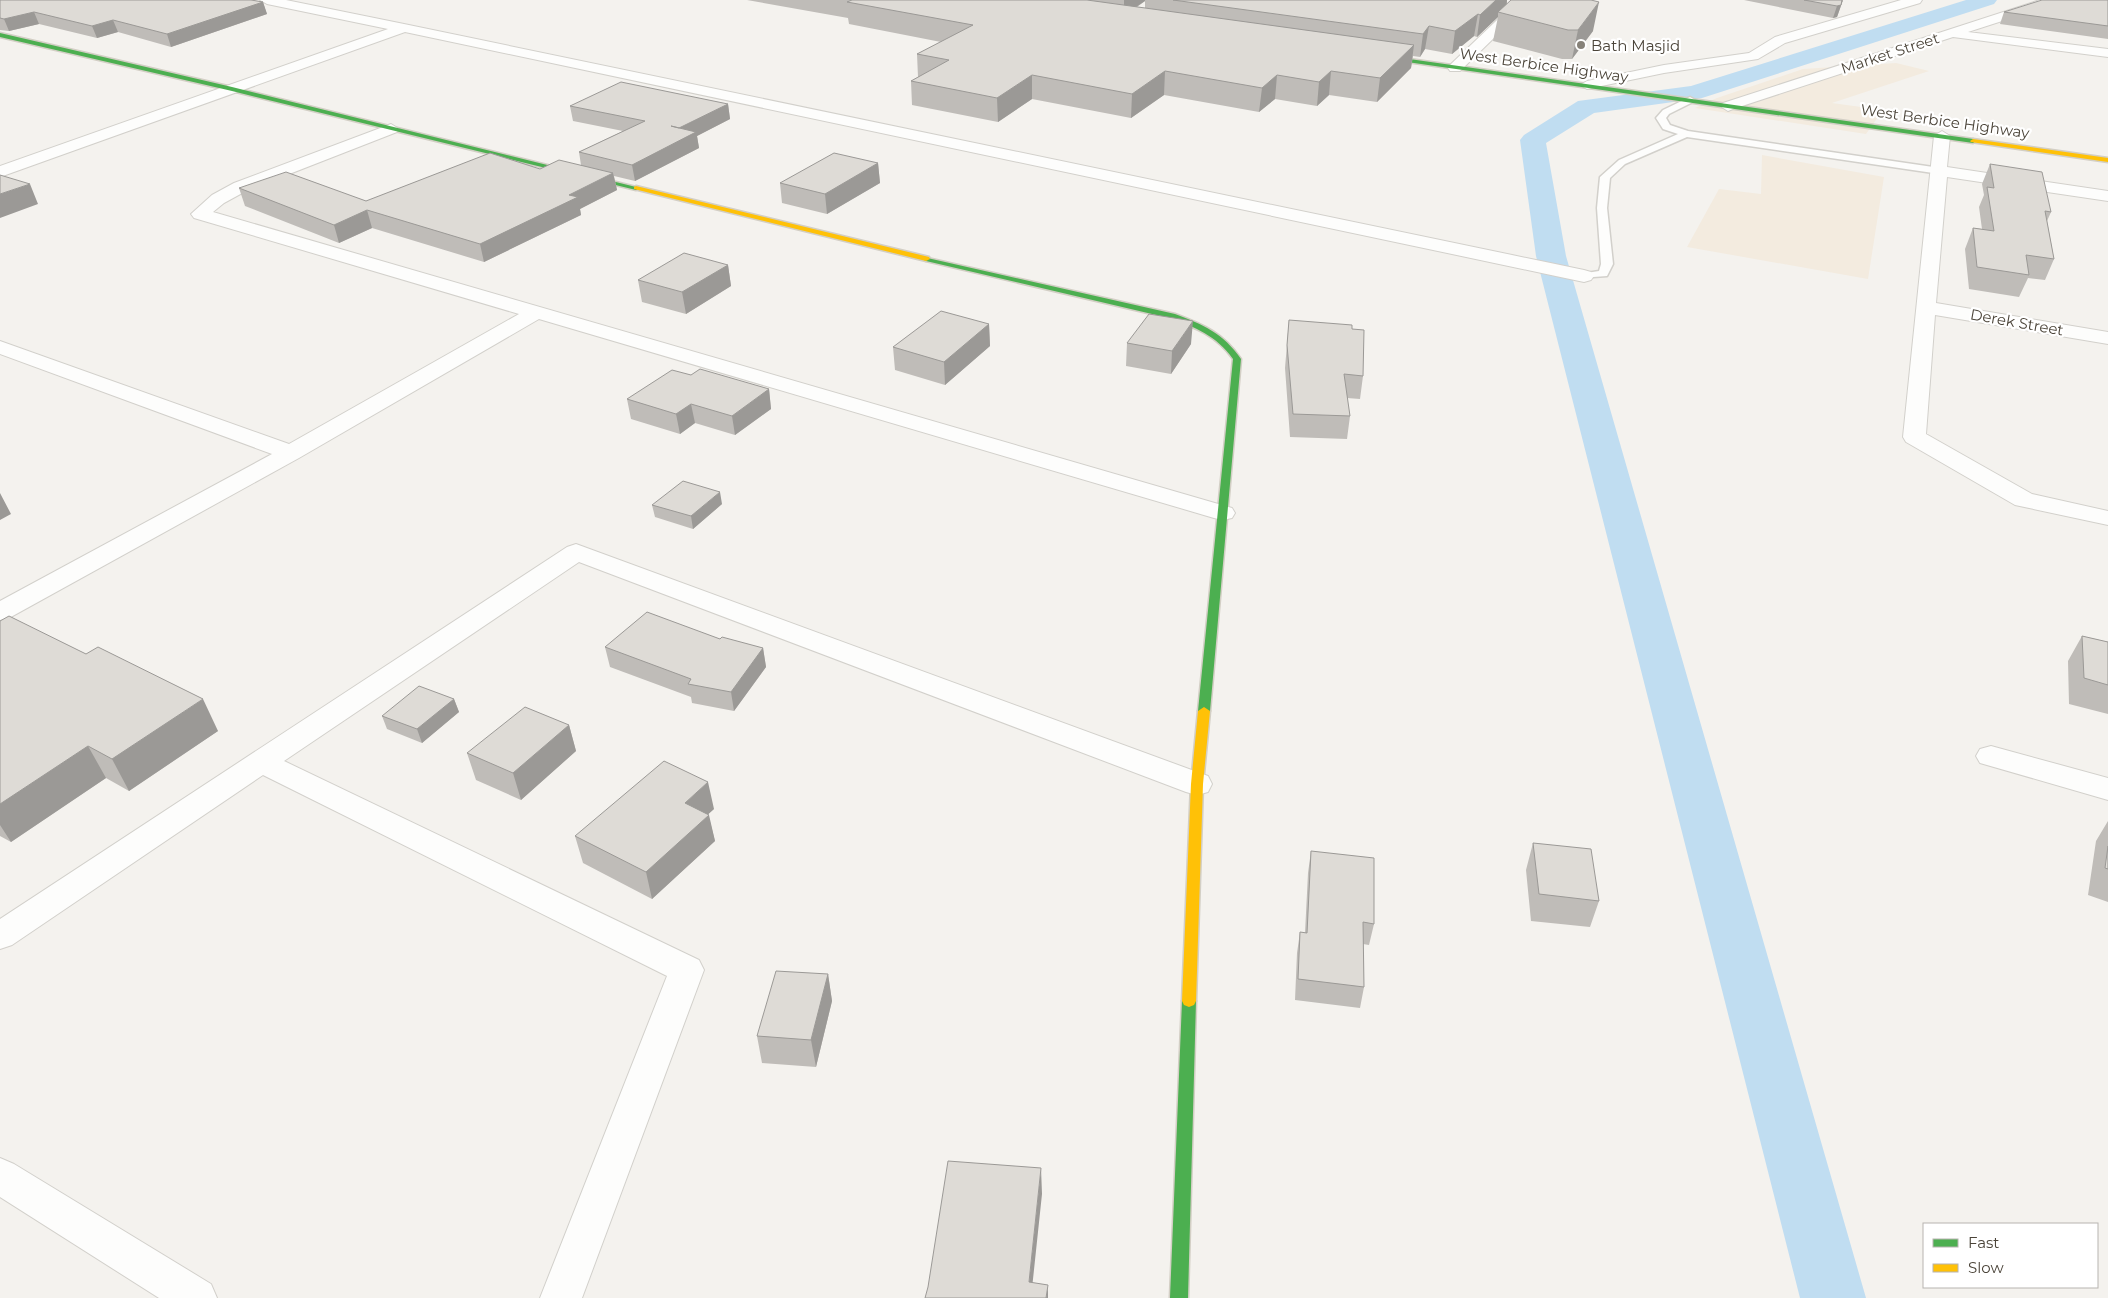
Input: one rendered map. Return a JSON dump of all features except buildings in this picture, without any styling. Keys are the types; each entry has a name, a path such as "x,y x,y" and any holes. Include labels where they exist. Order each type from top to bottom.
{"street":[{"path":"267,0 1584,276"},
{"path":"1455,68 1526,0"},
{"path":"1587,86 1664,69 1728,62 1753,56 1780,40 1915,0"},
{"name":"Market Street","path":"1728,106 2053,0"},
{"path":"0,172 404,28"},
{"path":"1948,34 2108,53"},
{"path":"0,35 232,89 1172,316 1207,330 1227,343 1237,360 1198,784 1179,1298"},
{"name":"West Berbice Highway","path":"1359,54 2108,160"},
{"path":"392,129 240,187 218,199 200,214 1223,513"},
{"path":"1942,136 1914,437 2024,500 2108,518"},
{"path":"1940,171 2108,196"},
{"name":"Derek Street","path":"1926,307 2108,338"},
{"path":"0,612 291,454 535,313"},
{"path":"0,347 291,454"},
{"path":"0,936 576,552 1198,784"},
{"path":"1991,756 2108,789"},
{"path":"261,762 687,970 561,1298"},
{"path":"0,1176 196,1298"}],"lane":[{"path":"1690,100 1666,112 1661,118 1666,127 1686,134 1940,171"},
{"path":"1584,276 1602,274 1607,264 1602,208 1605,177 1622,162 1686,134"}],"shaded area":[{"path":"1896,63 1929,71 1832,103 1883,110 1866,134 1695,108 1717,98 1803,69"},
{"path":"1762,155 1884,177 1868,279 1687,247 1719,189 1761,194"}],"waterway":[{"path":"1833,1298 1551,256 1533,140 1587,106 1694,93 1987,0"}],"traffic: fast":[{"path":"0,35 232,89 636,188"},
{"path":"1374,56 1973,141"},
{"path":"926,259 1172,316 1201,327 1217,336 1237,359 1204,711"},
{"path":"1179,1298 1189,1001"}],"traffic: slow":[{"path":"1973,141 2108,160"},
{"path":"636,188 926,259"},
{"path":"1189,1001 1197,784 1204,711"}],"place":[{"name":"Bath Masjid","path":"1581,45"}]}
